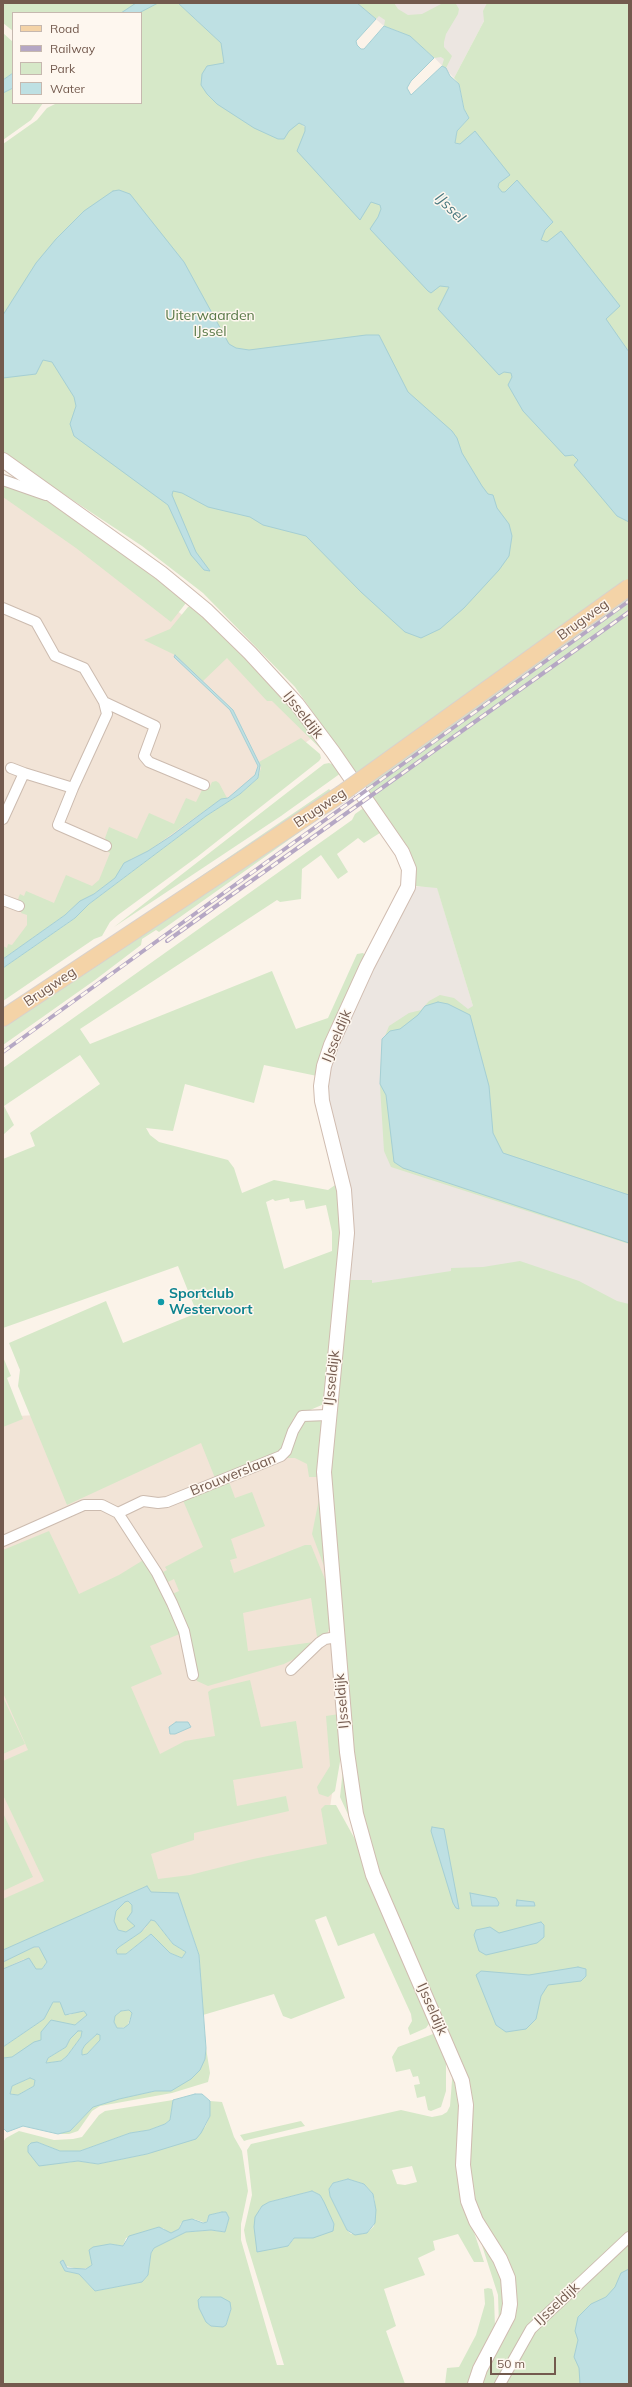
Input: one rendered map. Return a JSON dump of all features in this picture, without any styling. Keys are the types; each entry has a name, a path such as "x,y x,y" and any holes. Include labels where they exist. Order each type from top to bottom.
{"main road":[{"name":"Brugweg","path":"3,1018 341,794 629,587"}],"street":[{"name":"IJsseldijk","path":"3,460 185,593 207,611 250,653 297,704 368,803 407,861 410,875 408,887 367,966 331,1045 324,1066 321,1086 322,1101 344,1190 347,1233 328,1415 324,1472 349,1777 361,1838 373,1875 462,2081 466,2105 463,2165 467,2194 476,2221 500,2259 508,2278 510,2304 508,2316 480,2369 475,2384"},
{"name":"IJsseldijk","path":"3,480 58,499"},
{"path":"3,608 36,622 55,656 84,668 104,702 107,714 73,788 58,825 106,846"},
{"path":"104,702 156,726 144,756 149,762 204,785"},
{"path":"11,768 73,788"},
{"path":"3,819 24,773"},
{"path":"3,900 19,906"},
{"name":"Brouwerslaan","path":"118,1513 143,1501 158,1504 168,1502 280,1456 286,1451 302,1416 328,1415"},
{"path":"3,1541 84,1505 102,1505 118,1513 157,1573 172,1602 184,1631 193,1675"},
{"path":"291,1670 325,1639 337,1637"},
{"name":"IJsseldijk","path":"500,2384 531,2329 629,2237"}],"shaded area":[{"path":"357,3 487,3 484,21 454,78 429,52 395,29 384,26"},
{"path":"3,477 115,559 210,638 312,738 3,959"},
{"path":"411,887 437,887 474,1009 629,1243 629,1320 451,1268 451,1281 415,1289 349,1280 329,1103 329,1072 332,1055"},
{"path":"3,1375 18,1416 297,1400 317,1445 322,1546 341,1734 329,1814 336,1870 3,1976"}],"green space":[{"name":"Uiterwaarden IJssel","path":"3,3 178,3 224,45 380,204 518,371 629,519 629,1244 391,1167 384,1151 380,1086 383,1041 389,1026 409,1013 421,1010 429,1001 440,995 454,998 468,1009 473,1006 437,888 415,886 416,870 409,849 295,687 203,593 142,546 3,454 3,144 37,120 47,108 55,104 142,104 142,12 12,12 12,30 3,23"},
{"path":"357,3 394,3 398,9 408,15 422,14 443,3 456,4 459,9 458,14 446,34 444,42 444,47 452,56 446,68 442,66 444,59 441,57 434,58 410,36 384,26 385,20 379,16 376,19"},
{"path":"487,3 629,3 629,352 455,143 457,131 469,118 464,109 459,84 454,78 484,21 483,11"},
{"path":"3,33 12,41 12,74 3,80"},
{"path":"12,88 12,104 42,104 31,120 3,140 3,93"},
{"path":"3,481 51,501 186,598 186,603 171,622 76,548 3,497"},
{"path":"193,605 287,699 323,751 272,701 267,701 227,658 203,681 175,655 144,640 170,629 188,607"},
{"path":"301,738 320,754 321,758 319,761 197,857 118,915 110,922 102,936 94,939 3,1001 3,968 75,918 89,904 206,816 240,794 258,778 261,768 259,762"},
{"path":"329,763 334,765 341,773 281,816 114,927 324,764"},
{"path":"216,781 219,783 227,798 221,799 148,851 131,859 122,867 115,878 94,894 80,901 65,915 3,959 3,946 7,948 8,944 12,945 27,925 27,915 21,913 22,909 18,899 20,894 24,896 26,891 54,903 66,875 92,886 99,880 110,853 107,851 109,845 105,838 109,827 137,839 149,813 174,824 186,798 196,802 204,786 209,788 212,782"},
{"path":"329,789 332,792 274,828 3,1011"},
{"path":"345,800 159,932 156,930 142,939 141,945 95,980 3,1045 3,1028"},
{"path":"365,807 383,831 364,843 358,838 337,854 348,872 338,879 321,855 302,869 301,899 280,902 277,900 80,1029 90,1044 272,971 296,1029 328,1018 357,954 363,953 367,957 317,1076 264,1065 254,1103 185,1084 173,1131 146,1128 150,1135 159,1142 228,1160 234,1168 242,1193 274,1180 328,1190 338,1183 341,1229 324,1404 294,1417 281,1451 215,1478 201,1443 67,1505 18,1386 20,1370 9,1343 106,1301 123,1343 197,1313 178,1266 3,1328 3,1159 35,1146 30,1133 100,1084 80,1055 4,1106 14,1125 3,1135 3,1068 352,820 355,814","holes":["289,1198 290,1202 304,1200 306,1209 326,1205 332,1232 332,1251 284,1269 266,1202 273,1199 275,1201"]},
{"path":"520,1261 579,1281 617,1301 629,1304 629,2384 482,2384 493,2353 513,2273 509,2262 480,2217 469,2181 470,2107 378,1874 356,1799 330,1474 349,1280 372,1280 372,1283 451,1271 451,1268 483,1267"},
{"path":"3,1357 11,1376 7,1378 23,1419 3,1427"},
{"path":"319,1419 324,1425 318,1477 309,1477 307,1464 295,1458 284,1458 304,1420"},
{"path":"228,1479 235,1498 252,1492 265,1526 231,1539 237,1558 230,1560 234,1573 305,1545 311,1545 331,1594 330,1626 327,1634 317,1637 311,1598 243,1613 248,1651 314,1642 296,1658 284,1664 208,1686 197,1681 194,1674 170,1595 179,1591 174,1579 166,1583 163,1572 167,1570 165,1567 203,1547 182,1498"},
{"path":"320,1494 327,1574 312,1534"},
{"path":"49,1531 79,1594 119,1575 145,1559 182,1633 150,1646 162,1674 131,1687 160,1754 185,1741 215,1736 208,1692 212,1689 250,1680 261,1727 296,1721 303,1768 233,1780 237,1806 286,1796 289,1811 194,1833 194,1840 151,1854 158,1879 190,1875 253,1859 327,1844 321,1809 325,1805 336,1805 356,1841 431,2021 426,2028 410,2035 408,2028 412,2021 411,2014 374,1933 338,1946 326,1916 315,1920 345,1998 291,2019 283,2016 274,1994 203,2015 199,1955 178,1893 151,1892 147,1886 3,1950 3,1899 44,1881 3,1795 3,1761 28,1750 3,1693 3,1550"},
{"path":"3,1697 25,1744 3,1754"},
{"path":"339,1714 342,1750 335,1791 328,1797 319,1794 317,1787 330,1766 326,1716"},
{"path":"343,1769 347,1800 351,1821 340,1797"},
{"path":"3,1813 33,1877 3,1891"},
{"path":"128,1901 132,1905 132,1912 129,1916 135,1926 126,1932 118,1930 114,1921 116,1911"},
{"path":"150,1920 155,1921 173,1944 186,1952 182,1958 170,1953 151,1934 126,1954 117,1954 116,1950 145,1929"},
{"path":"34,1947 42,1949 46,1959 47,1962 42,1969 35,1969 24,1959 3,1969 3,1962"},
{"path":"57,2001 62,2004 69,2015 80,2011 87,2012 88,2015 75,2025 64,2024 41,2037 42,2040 38,2043 12,2057 3,2058 3,2047 44,2019 51,2003"},
{"path":"129,2010 132,2013 127,2027 117,2028 114,2022 115,2016 121,2011"},
{"path":"78,2031 82,2031 81,2037 67,2056 61,2061 46,2063 48,2058 66,2047 70,2039"},
{"path":"97,2034 100,2035 100,2040 87,2054 82,2055 82,2050 85,2045"},
{"path":"433,2034 438,2035 446,2050 446,2091 441,2107 431,2111 428,2110 425,2096 417,2098 414,2085 420,2084 418,2076 413,2077 410,2069 396,2072 392,2057 398,2047"},
{"path":"206,2048 210,2073 208,2082 172,2093 100,2106 92,2111 78,2131 69,2134 58,2134 70,2131 93,2107 103,2102 155,2091 171,2091 205,2059"},
{"path":"453,2068 458,2080 472,2226 484,2262 474,2262 458,2234 433,2241 435,2250 418,2258 425,2275 384,2289 396,2326 386,2331 405,2384 3,2384 3,2142 6,2138 19,2131 54,2140 82,2137 99,2115 105,2111 173,2100 170,2120 165,2124 149,2130 130,2133 80,2151 60,2151 37,2142 65,2163 78,2161 98,2164 147,2154 205,2127 210,2116 210,2101 222,2102 234,2137 242,2151 248,2191 241,2224 241,2240 277,2365 284,2365 246,2241 244,2230 252,2195 247,2150 251,2144 401,2110 432,2117 442,2115 447,2112 450,2106","holes":["412,2166 417,2182 405,2185 397,2184 392,2170","348,2179 364,2184 373,2194 375,2201 374,2226 367,2233 351,2234 347,2230 330,2196 329,2189 333,2183","312,2191 320,2195 334,2224 307,2238 294,2238 289,2245 259,2210 269,2202","222,2212 226,2212 229,2218 225,2232 211,2230 186,2232 154,2248 151,2253 148,2275 142,2282 95,2291 79,2274 65,2271 66,2266 78,2269 89,2268 93,2263 92,2256 110,2244 123,2246 126,2238 163,2228 168,2233 171,2233 179,2229 181,2223 194,2219 206,2223 209,2215","201,2297 216,2297 231,2309 226,2325"]},
{"path":"30,2078 35,2080 34,2086 18,2095 10,2094 12,2086"},
{"path":"301,2121 305,2126 244,2141 240,2135"},
{"path":"479,2236 501,2267 506,2290 499,2325 498,2295"},
{"path":"484,2289 492,2289 494,2298 495,2327 470,2384 445,2384 447,2368 459,2367 476,2335 485,2304"}],"water":[{"path":"136,3 158,3 141,12 122,12"},
{"name":"IJssel","path":"178,3 357,3 376,19 356,41 357,45 361,49 364,49 384,26 410,36 434,58 411,81 407,88 411,95 442,66 446,68 450,76 459,84 464,109 469,118 457,131 455,143 460,144 475,131 510,175 499,183 498,187 502,192 505,192 517,180 553,222 545,230 541,240 547,242 561,231 620,306 606,319 629,352 629,522 617,516 574,465 578,460 573,455 565,456 523,411 508,385 512,377 511,373 504,372 499,375 438,309 449,287 440,286 431,293 428,291 370,229 378,217 381,209 380,205 371,202 360,220 297,151 305,131 305,126 299,123 289,131 284,139 278,139 254,128 217,104 207,94 201,85 202,74 207,66 224,63 221,43"},
{"path":"12,74 12,88 3,93 3,80"},
{"path":"119,190 130,194 184,262 229,344 236,348 249,350 366,335 379,335 408,392 452,431 457,438 462,453 482,486 488,494 493,495 497,508 509,524 512,536 509,556 499,570 464,608 440,629 421,638 405,632 361,592 306,536 263,525 250,517 208,507 182,493 173,491 172,495 196,552 210,571 204,570 191,555 168,505 74,436 70,424 76,406 74,397 52,362 43,360 36,374 3,378 3,315 36,263 56,239 84,211 113,191"},
{"path":"175,655 233,710 260,765 258,778 240,794 206,816 89,904 75,918 3,968 3,959 65,915 80,901 94,894 115,878 124,863 148,851 171,836 221,799 228,798 255,775 258,766 230,710 174,657"},
{"path":"438,1002 448,1004 470,1015 489,1086 493,1133 503,1153 629,1195 629,1243 403,1168 394,1162 386,1095 380,1084 382,1039 390,1031 400,1029 418,1015 425,1006"},
{"path":"176,1722 188,1722 191,1727 175,1734 170,1734 169,1727"},
{"path":"432,1827 444,1829 459,1909 456,1908 453,1903 431,1831"},
{"path":"147,1886 151,1892 178,1893 199,1955 206,2048 205,2059 200,2070 191,2079 171,2091 155,2091 119,2099 93,2107 70,2131 58,2134 23,2126 7,2132 3,2128 3,2058 12,2057 34,2042 41,2040 41,2032 51,2020 75,2025 87,2015 84,2011 65,2015 60,2002 53,2002 44,2019 3,2047 3,1969 29,1958 36,1969 42,1969 47,1962 39,1947 34,1947 3,1962 3,1950","holes":["128,1901 132,1905 132,1912 127,1919 135,1926 126,1932 118,1930 114,1921 116,1911","151,1920 155,1921 173,1944 186,1952 182,1958 170,1953 151,1934 126,1954 117,1954 116,1950 141,1932","129,2010 132,2013 129,2024 124,2028 117,2028 114,2022 115,2016 121,2011","78,2031 82,2031 81,2037 67,2056 61,2061 46,2063 48,2058 66,2047 70,2039","97,2034 100,2035 100,2040 87,2054 82,2055 82,2050 85,2045","30,2078 35,2080 34,2086 18,2095 10,2094 12,2086"]},
{"path":"470,1893 496,1898 499,1903 498,1906 472,1906"},
{"path":"517,1900 534,1902 535,1906 516,1906"},
{"path":"541,1922 544,1925 544,1937 537,1943 486,1955 479,1951 474,1935 476,1930 490,1927 499,1933"},
{"path":"578,1967 586,1969 586,1976 581,1981 548,1985 541,1996 536,2019 526,2029 506,2032 496,2025 476,1975 481,1971 529,1975"},
{"path":"195,2094 202,2094 210,2101 210,2116 196,2139 147,2154 98,2164 78,2161 39,2166 28,2152 28,2146 31,2143 37,2142 60,2151 80,2151 130,2133 149,2130 165,2124 170,2120 173,2100"},
{"path":"348,2179 364,2184 373,2194 376,2210 375,2223 367,2233 355,2235 347,2230 330,2196 329,2189 333,2183"},
{"path":"312,2191 320,2195 324,2202 334,2224 333,2231 313,2238 294,2238 288,2246 257,2252 254,2227 255,2217 262,2206 269,2202"},
{"path":"226,2212 229,2218 225,2232 211,2230 186,2232 154,2248 151,2253 148,2275 142,2282 95,2291 79,2274 65,2271 60,2262 63,2260 67,2268 86,2269 92,2265 89,2250 93,2247 110,2244 123,2246 129,2236 159,2227 171,2233 179,2229 183,2221 192,2219 203,2223 207,2222 209,2215"},
{"path":"629,2269 629,2384 580,2384 579,2368 574,2357 578,2340 575,2331 578,2317 591,2304 606,2297 615,2287 621,2273"},
{"path":"201,2297 221,2297 230,2302 231,2309 226,2325 223,2327 211,2326 206,2322 199,2308 198,2300"}],"railway":[{"path":"3,1052 629,601"},
{"path":"167,941 629,612"}],"place":[{"name":"Sportclub Westervoort","path":"161,1302"}]}
